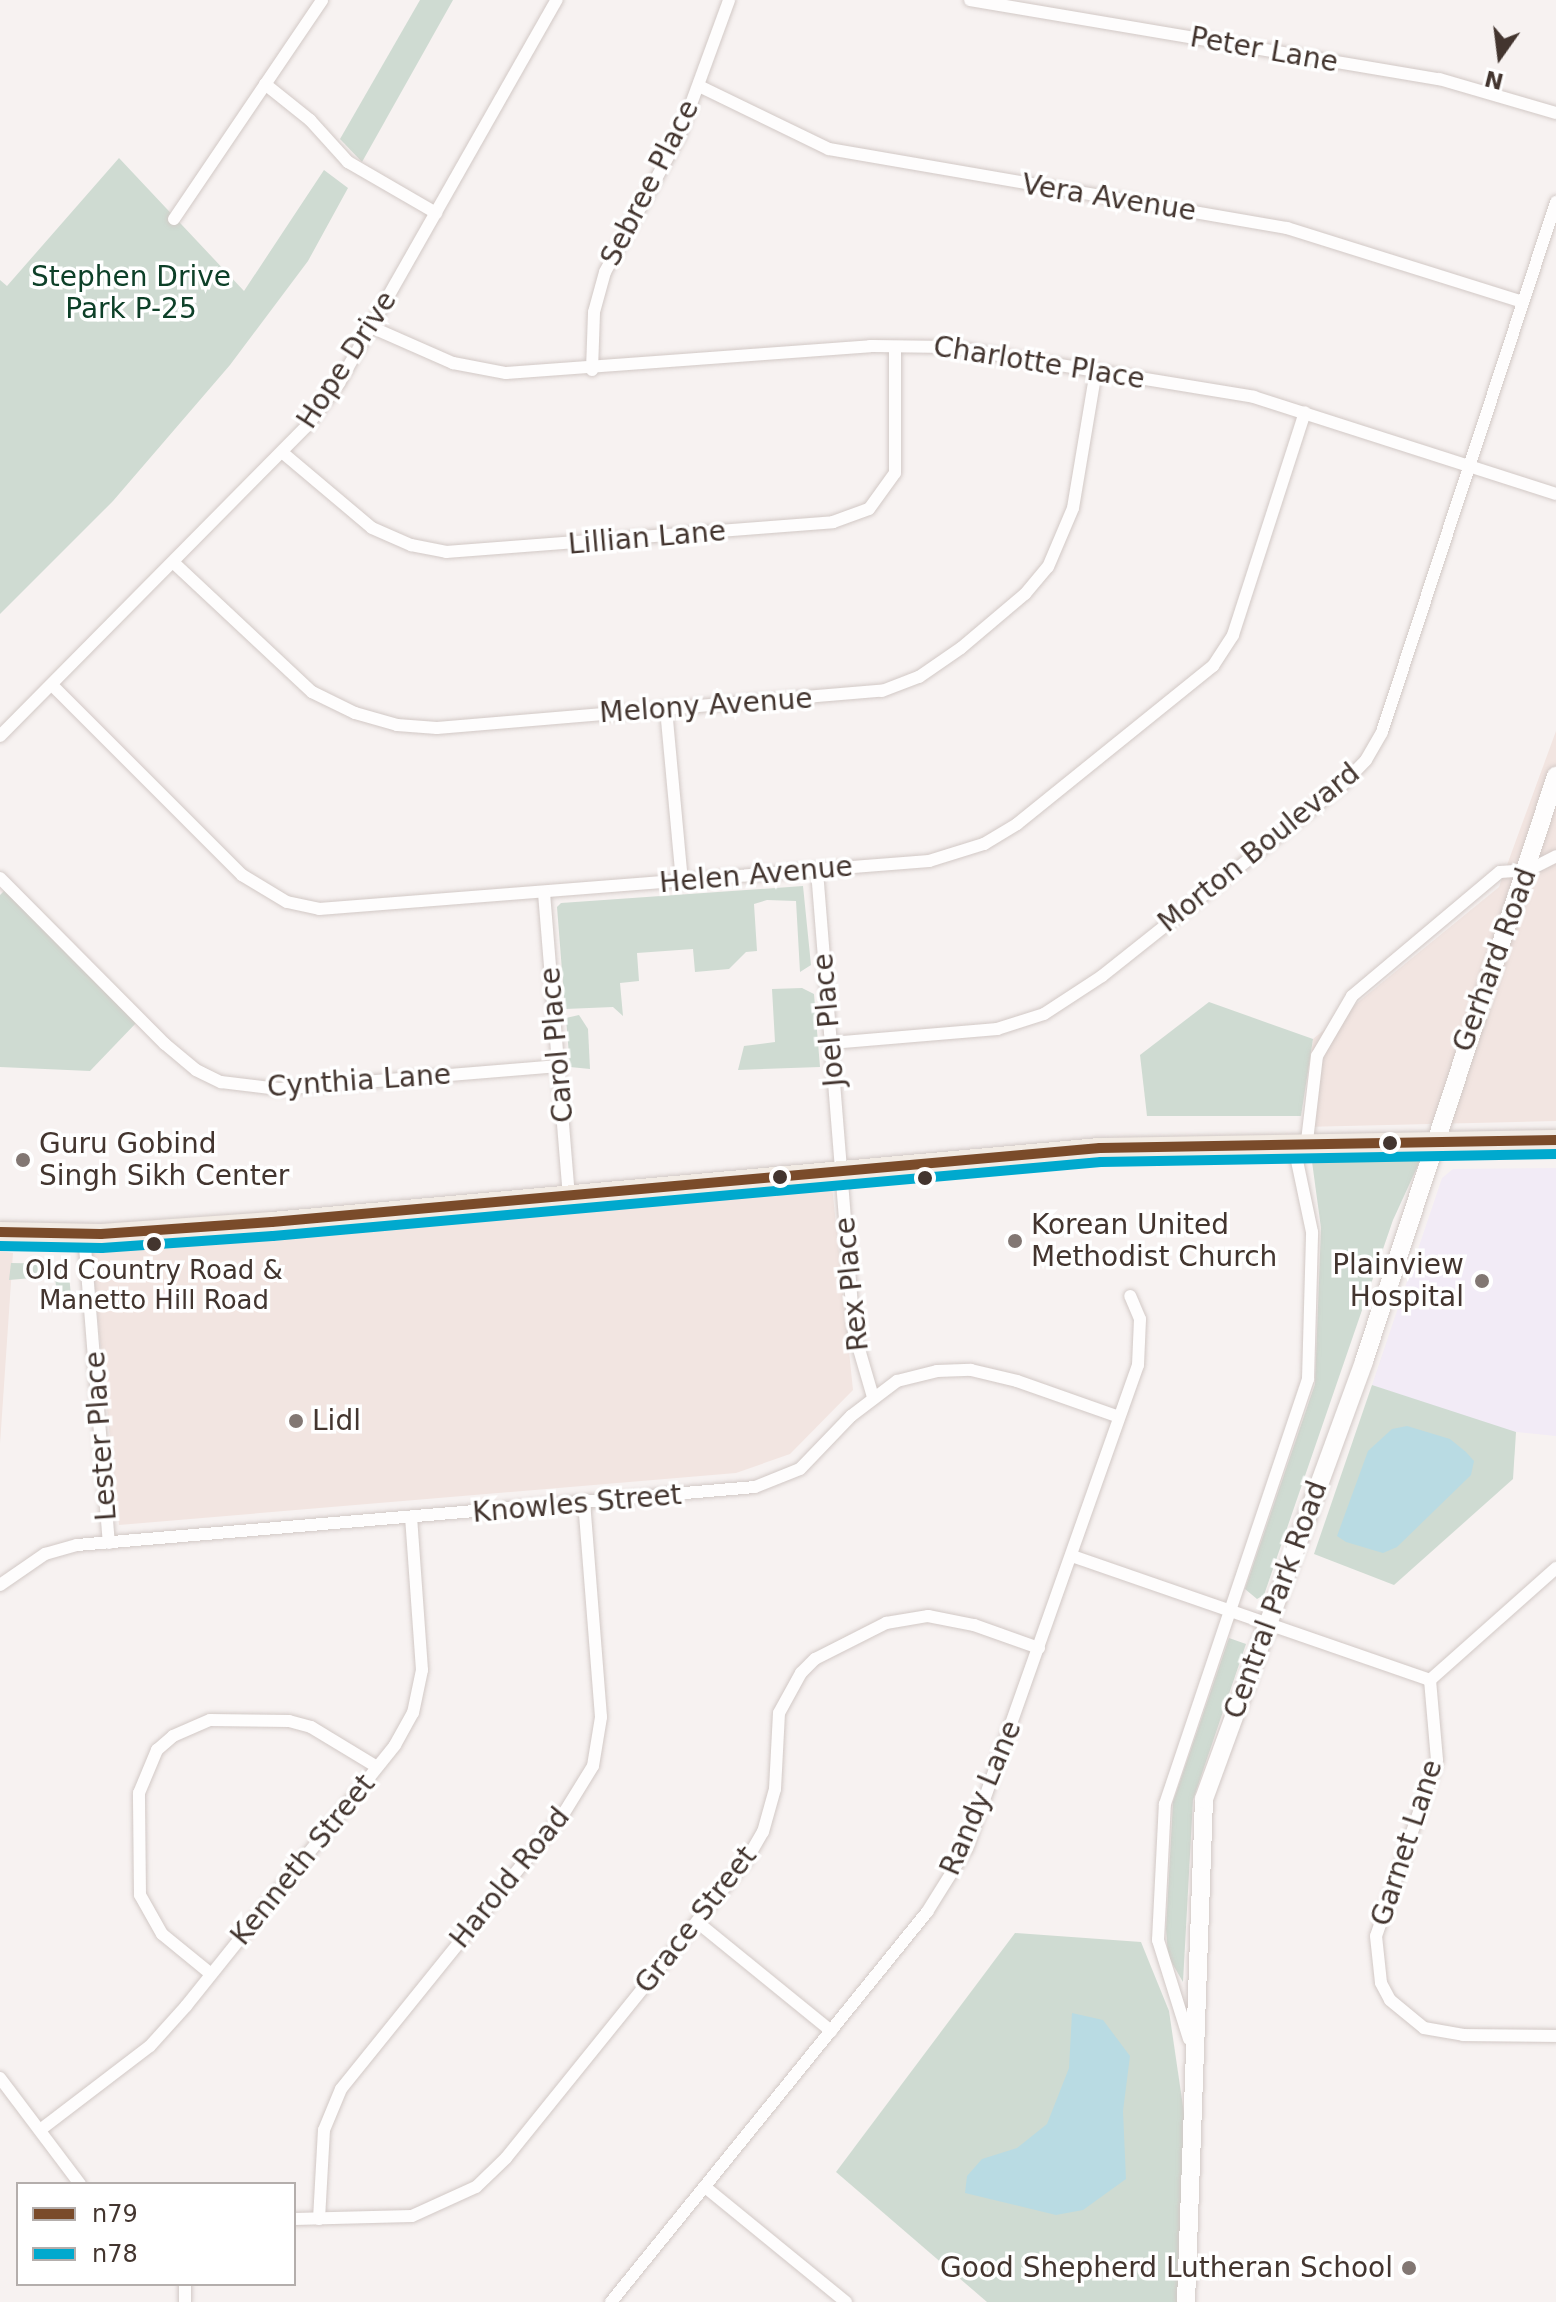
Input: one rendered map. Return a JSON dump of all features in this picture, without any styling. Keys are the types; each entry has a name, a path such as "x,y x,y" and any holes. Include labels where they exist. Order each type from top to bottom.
{"main road":[{"path":"0,1232 84,1234 569,1198 1100,1148 1300,1142 1556,1140"}],"street":[{"path":"174,219 322,0"},
{"name":"Hope Drive","path":"0,736 283,453 339,383 557,0"},
{"name":"Sebree Place","path":"592,370 594,312 605,272 679,137 729,0"},
{"name":"Peter Lane","path":"970,0 1439,79 1556,113"},
{"path":"265,84 310,120 348,162 436,213"},
{"name":"Vera Avenue","path":"699,86 829,149 1287,228 1523,302"},
{"name":"Morton Boulevard","path":"831,1043 997,1029 1044,1014 1102,976 1341,786 1366,760 1382,732 1556,202"},
{"name":"Charlotte Place","path":"371,327 426,353 480,370 592,370 895,347 950,347 1254,397 1556,494"},
{"name":"Lillian Lane","path":"283,453 372,528 411,545 446,552 833,522 869,509 895,473 895,347"},
{"name":"Melony Avenue","path":"174,563 288,675 333,704 376,720 437,728 882,691 919,677 961,648 1025,594 1060,546 1073,508 1096,370"},
{"name":"Helen Avenue","path":"52,685 242,875 287,902 342,910 929,861 984,844 1017,824 1213,666 1233,635 1305,412"},
{"path":"666,709 682,882"},
{"name":"Gerhard Road","path":"1433,1143 1503,931 1529,870 1556,776"},
{"name":"Central Park Road","path":"1193,2071 1181,1999 1158,1940 1165,1804 1308,1379 1312,1232 1300,1142 1317,1056 1352,996 1500,872 1529,870 1556,856"},
{"name":"Joel Place","path":"817,871 842,1170"},
{"name":"Cynthia Lane","path":"0,878 165,1044 196,1070 221,1082 279,1089 559,1066"},
{"name":"Carol Place","path":"544,893 569,1198"},
{"name":"Central Park Road","path":"1186,2302 1204,1799 1364,1361 1433,1143"},
{"name":"Rex Place","path":"842,1170 854,1332 873,1397"},
{"name":"Lester Place","path":"84,1234 109,1543"},
{"name":"Randy Lane","path":"611,2302 927,1912 967,1848 1072,1556 1142,1343 1130,1296"},
{"name":"Knowles Street","path":"0,1585 45,1554 109,1543 720,1492 779,1480 819,1454 873,1397 897,1381 937,1371 971,1370 1119,1417"},
{"name":"Harold Road","path":"319,2219 320,2152 341,2089 564,1813 593,1766 601,1717 584,1503"},
{"name":"Kenneth Street","path":"40,2130 150,2046 377,1767 409,1721 422,1670 411,1518"},
{"path":"1072,1556 1430,1680 1554,1574"},
{"name":"Grace Street","path":"296,2219 412,2216 476,2187 506,2158 697,1922 763,1832 775,1789 779,1713 793,1684 815,1659 886,1623 928,1616 974,1625 1039,1648"},
{"name":"Garnet Lane","path":"1430,1680 1437,1760 1376,1936 1381,1983 1390,2000 1424,2028 1463,2035 1556,2036"},
{"path":"211,1974 162,1934 140,1895 139,1793 157,1750 173,1736 210,1720 289,1721 311,1727 377,1767"},
{"path":"697,1922 831,2031"},
{"path":"0,2078 79,2182"},
{"path":"705,2187 840,2300"}],"shaded area":[{"path":"1556,731 1556,1121 1303,1127 1313,1039 1499,887"},
{"name":"Plainview Hospital","path":"1556,1168 1556,1436 1508,1431 1372,1385 1442,1178 1453,1169"},
{"path":"831,1176 853,1390 790,1454 736,1473 119,1525 90,1242"},
{"path":"0,1251 13,1253 0,1444"}],"green space":[{"path":"420,0 453,0 362,162 340,139"},
{"name":"Stephen Drive Park P-25","path":"119,158 244,291 324,170 348,188 308,261 230,365 113,501 0,614 0,280 7,286"},
{"path":"803,886 811,965 800,972 796,901 767,900 754,904 757,951 746,952 729,969 695,972 693,949 637,953 639,981 620,983 623,1016 613,1007 565,1009 557,907 561,903"},
{"path":"6,889 137,1022 90,1071 0,1067 0,895"},
{"path":"802,988 814,994 820,1067 738,1070 744,1046 775,1042 772,989"},
{"path":"1209,1002 1313,1039 1301,1116 1147,1116 1140,1055"},
{"path":"579,1015 588,1029 590,1069 570,1067 566,1018"},
{"path":"1310,1147 1426,1148 1393,1220 1264,1595 1257,1599 1245,1589 1315,1384 1321,1228"},
{"path":"11,1263 68,1264 71,1296 57,1297 55,1276 9,1280"},
{"path":"1372,1385 1516,1432 1513,1479 1394,1585 1314,1554"},
{"path":"1229,1638 1246,1644 1193,1800 1183,1982 1168,1956 1166,1929 1173,1802"},
{"path":"1015,1933 1141,1942 1169,2011 1185,2120 1183,2302 987,2302 836,2172"}],"water":[{"path":"1407,1426 1450,1439 1474,1461 1471,1475 1397,1547 1383,1553 1346,1542 1337,1536 1368,1451 1392,1429"},
{"path":"1072,2013 1103,2020 1130,2056 1123,2111 1126,2179 1083,2210 1056,2215 965,2193 967,2176 982,2159 1017,2148 1047,2124 1069,2068"}],"transit line":[{"name":"n79","path":"0,1232 101,1234 272,1222 1100,1148 1556,1140"},
{"name":"n78","path":"0,1246 102,1248 273,1236 1101,1162 1556,1154"}],"place":[{"name":"Guru Gobind Singh Sikh Center","path":"23,1160"},
{"name":"Korean United Methodist Church","path":"1015,1241"},
{"name":"Old Country Road & Manetto Hill Road","path":"154,1244"},
{"name":"Plainview Hospital","path":"1482,1281"},
{"name":"Lidl","path":"296,1421"},
{"name":"Good Shepherd Lutheran School","path":"1409,2268"}]}
